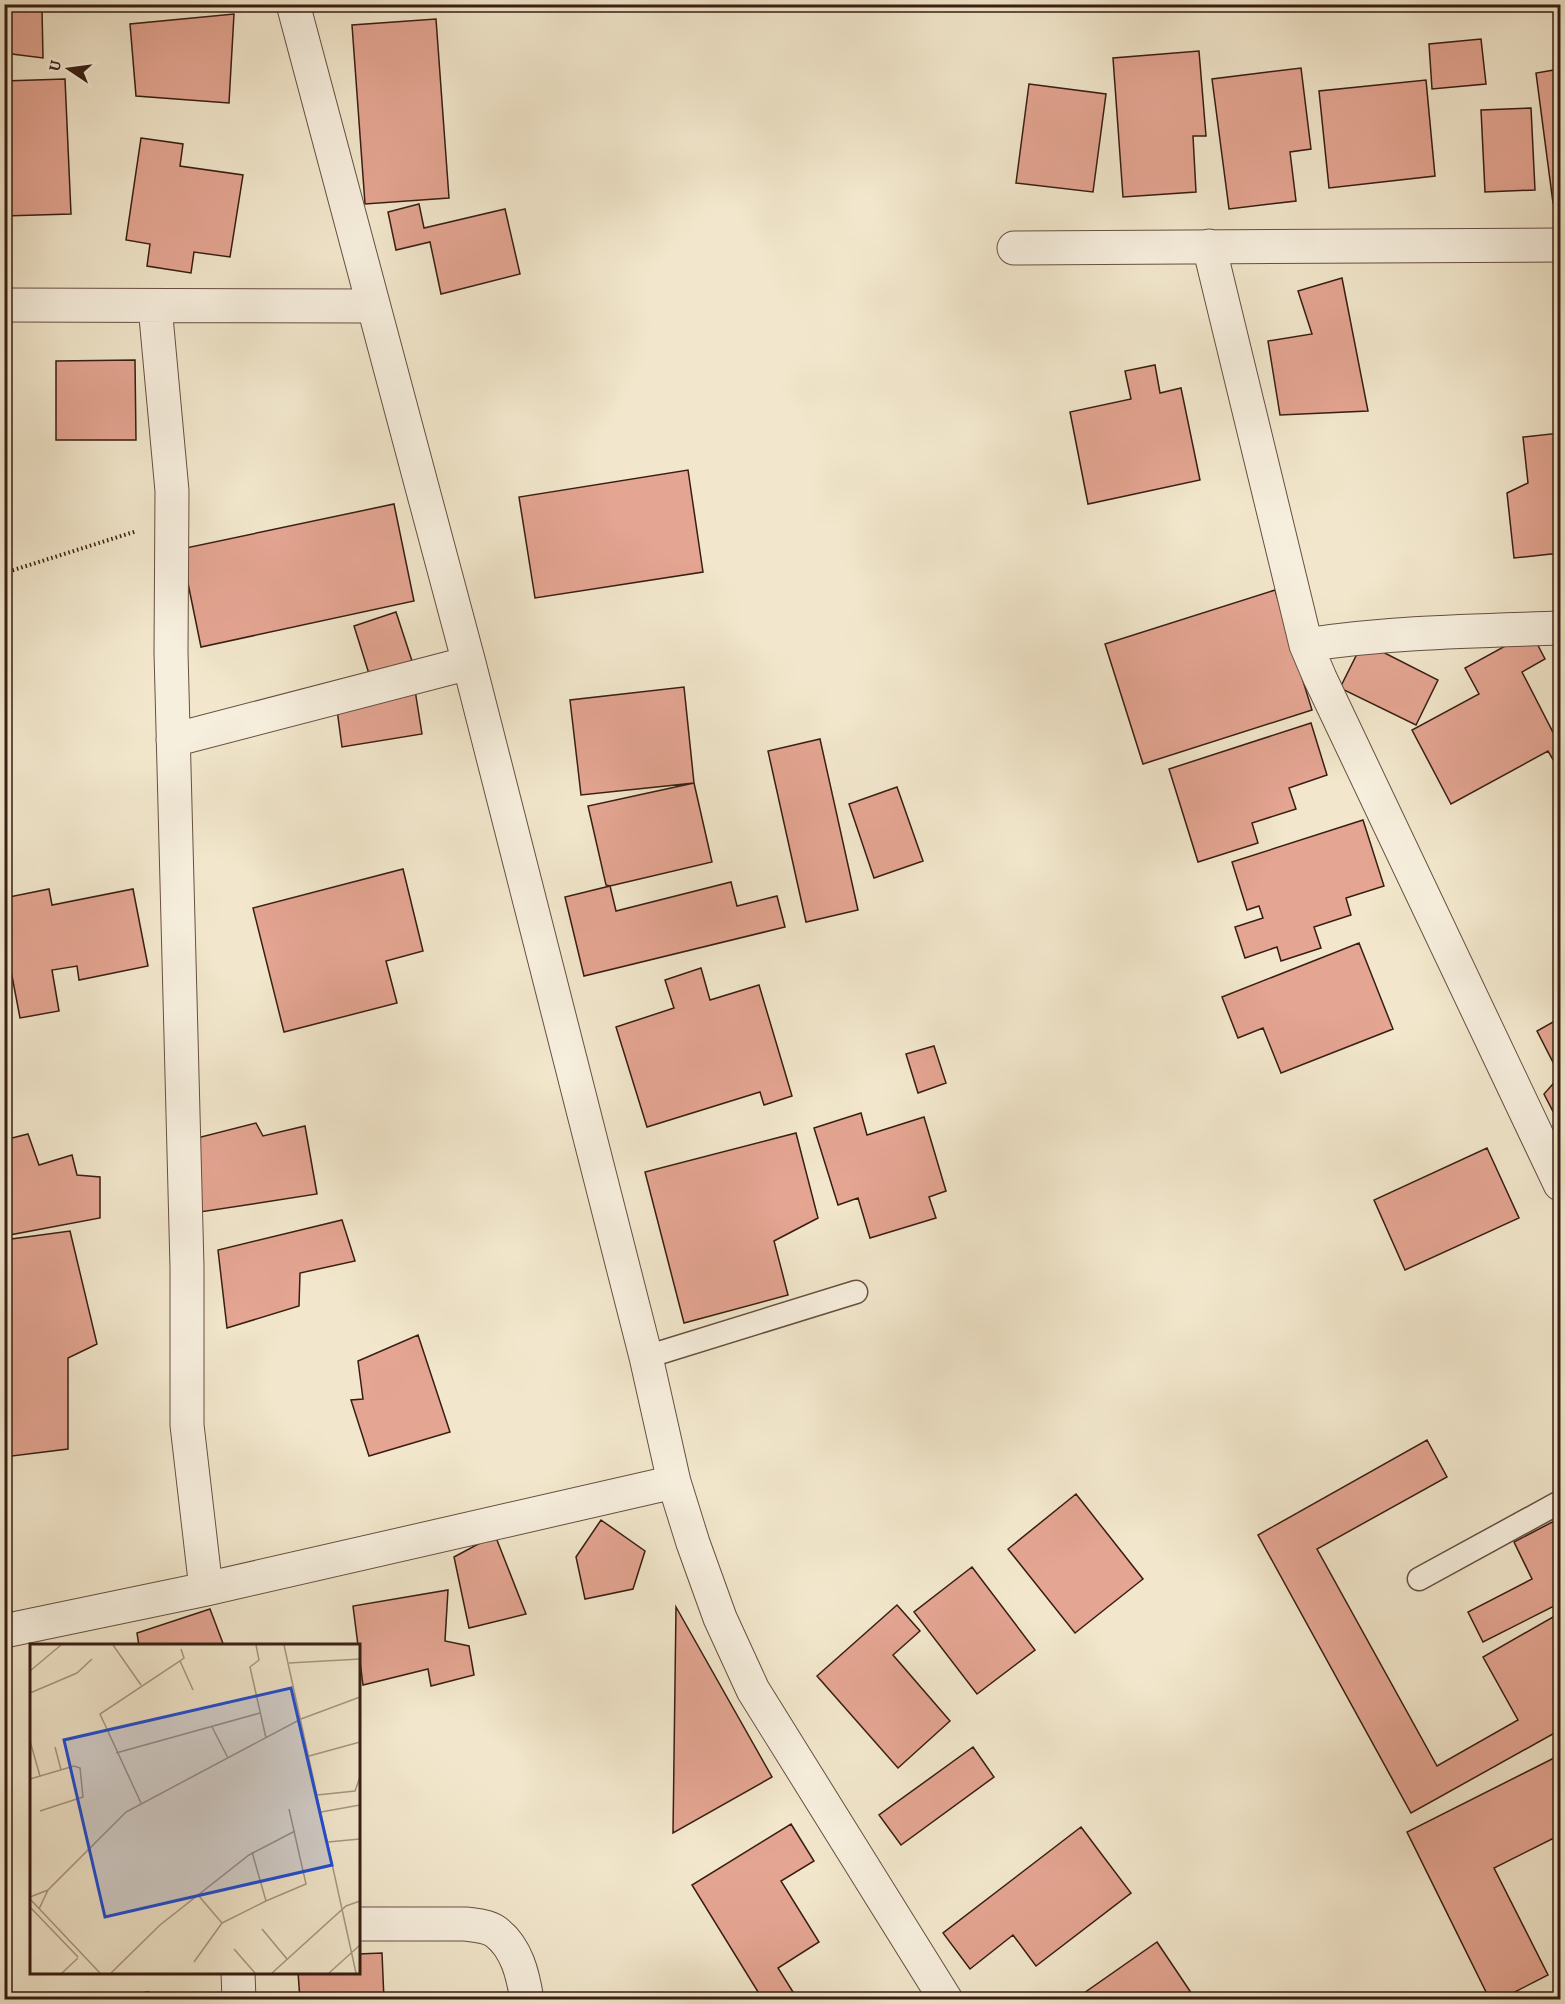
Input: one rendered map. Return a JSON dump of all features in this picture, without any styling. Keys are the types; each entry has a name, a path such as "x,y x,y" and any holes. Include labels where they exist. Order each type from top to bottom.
{"street":[{"path":"293,4 469,663 646,1357 674,1482 693,1543 720,1618 753,1690 946,2000"},
{"path":"1014,248 1560,245"},
{"path":"1209,246 1306,645 1560,1184"},
{"path":"4,305 372,306"},
{"path":"155,306 172,491 171,652 187,1267 188,1425 206,1589"},
{"path":"1306,645 1386,635 1560,628"},
{"path":"174,740 469,663"},
{"path":"4,1631 206,1589 674,1482"},
{"path":"360,1924 465,1924 478,1925 496,1932 512,1952 522,1972 526,2000"},
{"path":"238,1974 239,2000"}],"lane":[{"path":"646,1357 856,1292"},
{"path":"1419,1579 1560,1502"}],"path":[{"path":"4,573 172,521"}],"building":[{"path":"4,6 42,9 43,58 4,53"},
{"path":"234,14 229,103 136,96 130,24"},
{"path":"436,19 449,198 365,204 352,25"},
{"path":"1481,39 1486,84 1432,89 1429,44"},
{"path":"1199,51 1206,136 1193,136 1196,192 1123,197 1113,58"},
{"path":"1301,68 1311,149 1290,152 1296,201 1229,209 1212,79"},
{"path":"1560,69 1560,202 1553,203 1536,73"},
{"path":"65,79 71,214 4,216 4,81"},
{"path":"1426,80 1435,176 1329,188 1319,91"},
{"path":"1029,84 1106,94 1093,192 1016,183"},
{"path":"1531,108 1535,190 1485,192 1481,110"},
{"path":"141,138 183,144 180,166 243,175 230,257 194,252 191,273 147,266 150,244 126,240"},
{"path":"419,204 424,228 505,209 520,274 441,294 430,242 396,250 388,212"},
{"path":"1342,278 1368,411 1280,415 1268,341 1312,334 1298,291"},
{"path":"135,360 136,440 56,440 56,361"},
{"path":"1155,365 1160,393 1181,388 1200,480 1088,504 1070,412 1131,399 1125,371"},
{"path":"1560,433 1560,553 1514,558 1507,493 1528,483 1523,437"},
{"path":"688,470 703,572 535,598 519,497"},
{"path":"394,504 414,601 201,647 181,549"},
{"path":"1275,590 1312,710 1143,764 1105,644"},
{"path":"396,612 413,664 370,677 354,626"},
{"path":"1531,632 1545,659 1522,672 1560,746 1560,766 1558,768 1548,751 1451,804 1412,730 1479,694 1465,668"},
{"path":"1363,642 1438,680 1416,725 1340,688"},
{"path":"684,687 694,783 581,795 570,700"},
{"path":"415,690 422,734 342,747 336,702"},
{"path":"1311,723 1327,775 1289,788 1296,809 1252,823 1258,843 1198,862 1169,769"},
{"path":"820,739 858,910 806,922 768,751"},
{"path":"694,783 712,862 610,886 606,885 588,806"},
{"path":"897,787 923,861 874,878 849,804"},
{"path":"1363,820 1384,886 1346,898 1351,915 1314,927 1321,948 1281,961 1277,947 1245,958 1235,927 1263,918 1259,906 1247,910 1232,862"},
{"path":"403,869 423,951 386,961 397,1003 284,1032 253,908"},
{"path":"731,882 737,906 777,896 785,927 584,976 565,897 610,886 616,911"},
{"path":"49,889 52,905 133,889 148,966 79,980 77,966 52,970 59,1011 20,1018 4,934 4,898"},
{"path":"1359,943 1393,1029 1281,1073 1263,1028 1238,1038 1222,997"},
{"path":"701,968 710,1000 759,985 792,1096 764,1105 760,1092 647,1127 616,1027 674,1008 665,980"},
{"path":"1560,1018 1560,1076 1537,1031"},
{"path":"934,1046 946,1083 918,1093 906,1054"},
{"path":"1560,1076 1560,1125 1544,1094"},
{"path":"861,1113 867,1135 924,1117 946,1191 929,1197 936,1218 870,1238 858,1198 838,1205 814,1128"},
{"path":"256,1123 263,1136 305,1126 317,1194 200,1212 193,1139"},
{"path":"796,1133 818,1218 774,1241 788,1295 684,1323 645,1172"},
{"path":"28,1134 39,1165 72,1155 77,1175 100,1177 100,1218 4,1236 4,1140"},
{"path":"1487,1148 1519,1218 1405,1270 1374,1200"},
{"path":"342,1220 355,1261 300,1273 299,1306 227,1328 218,1250"},
{"path":"70,1231 97,1344 68,1358 68,1449 4,1457 4,1240"},
{"path":"418,1335 450,1432 369,1456 351,1400 363,1399 358,1361"},
{"path":"1427,1440 1447,1477 1317,1549 1437,1766 1518,1720 1483,1657 1560,1613 1560,1730 1411,1813 1258,1535"},
{"path":"1076,1494 1143,1579 1075,1633 1008,1549"},
{"path":"1560,1518 1560,1603 1483,1642 1468,1612 1532,1579 1514,1542"},
{"path":"601,1520 645,1551 633,1589 585,1599 576,1557"},
{"path":"495,1535 526,1614 469,1628 454,1557"},
{"path":"972,1567 1035,1650 977,1694 914,1612"},
{"path":"448,1590 445,1641 469,1646 474,1675 431,1686 428,1669 363,1685 360,1644 358,1644 353,1606"},
{"path":"897,1605 920,1631 893,1655 950,1721 898,1768 817,1676"},
{"path":"676,1607 772,1777 673,1833"},
{"path":"210,1609 223,1644 139,1644 137,1633"},
{"path":"973,1747 994,1777 901,1845 879,1815"},
{"path":"1560,1755 1560,1835 1494,1868 1548,1975 1499,2000 1490,2000 1407,1832"},
{"path":"791,1824 814,1861 781,1881 819,1942 778,1968 798,2000 763,2000 692,1885"},
{"path":"1081,1827 1131,1893 1036,1966 1013,1935 970,1969 943,1933"},
{"path":"1157,1942 1196,2000 1074,2000"},
{"path":"382,1953 384,2000 300,2000 298,1974 360,1974 360,1954"},
{"path":"148,1992 146,2000 109,2000 109,1999"}]}
